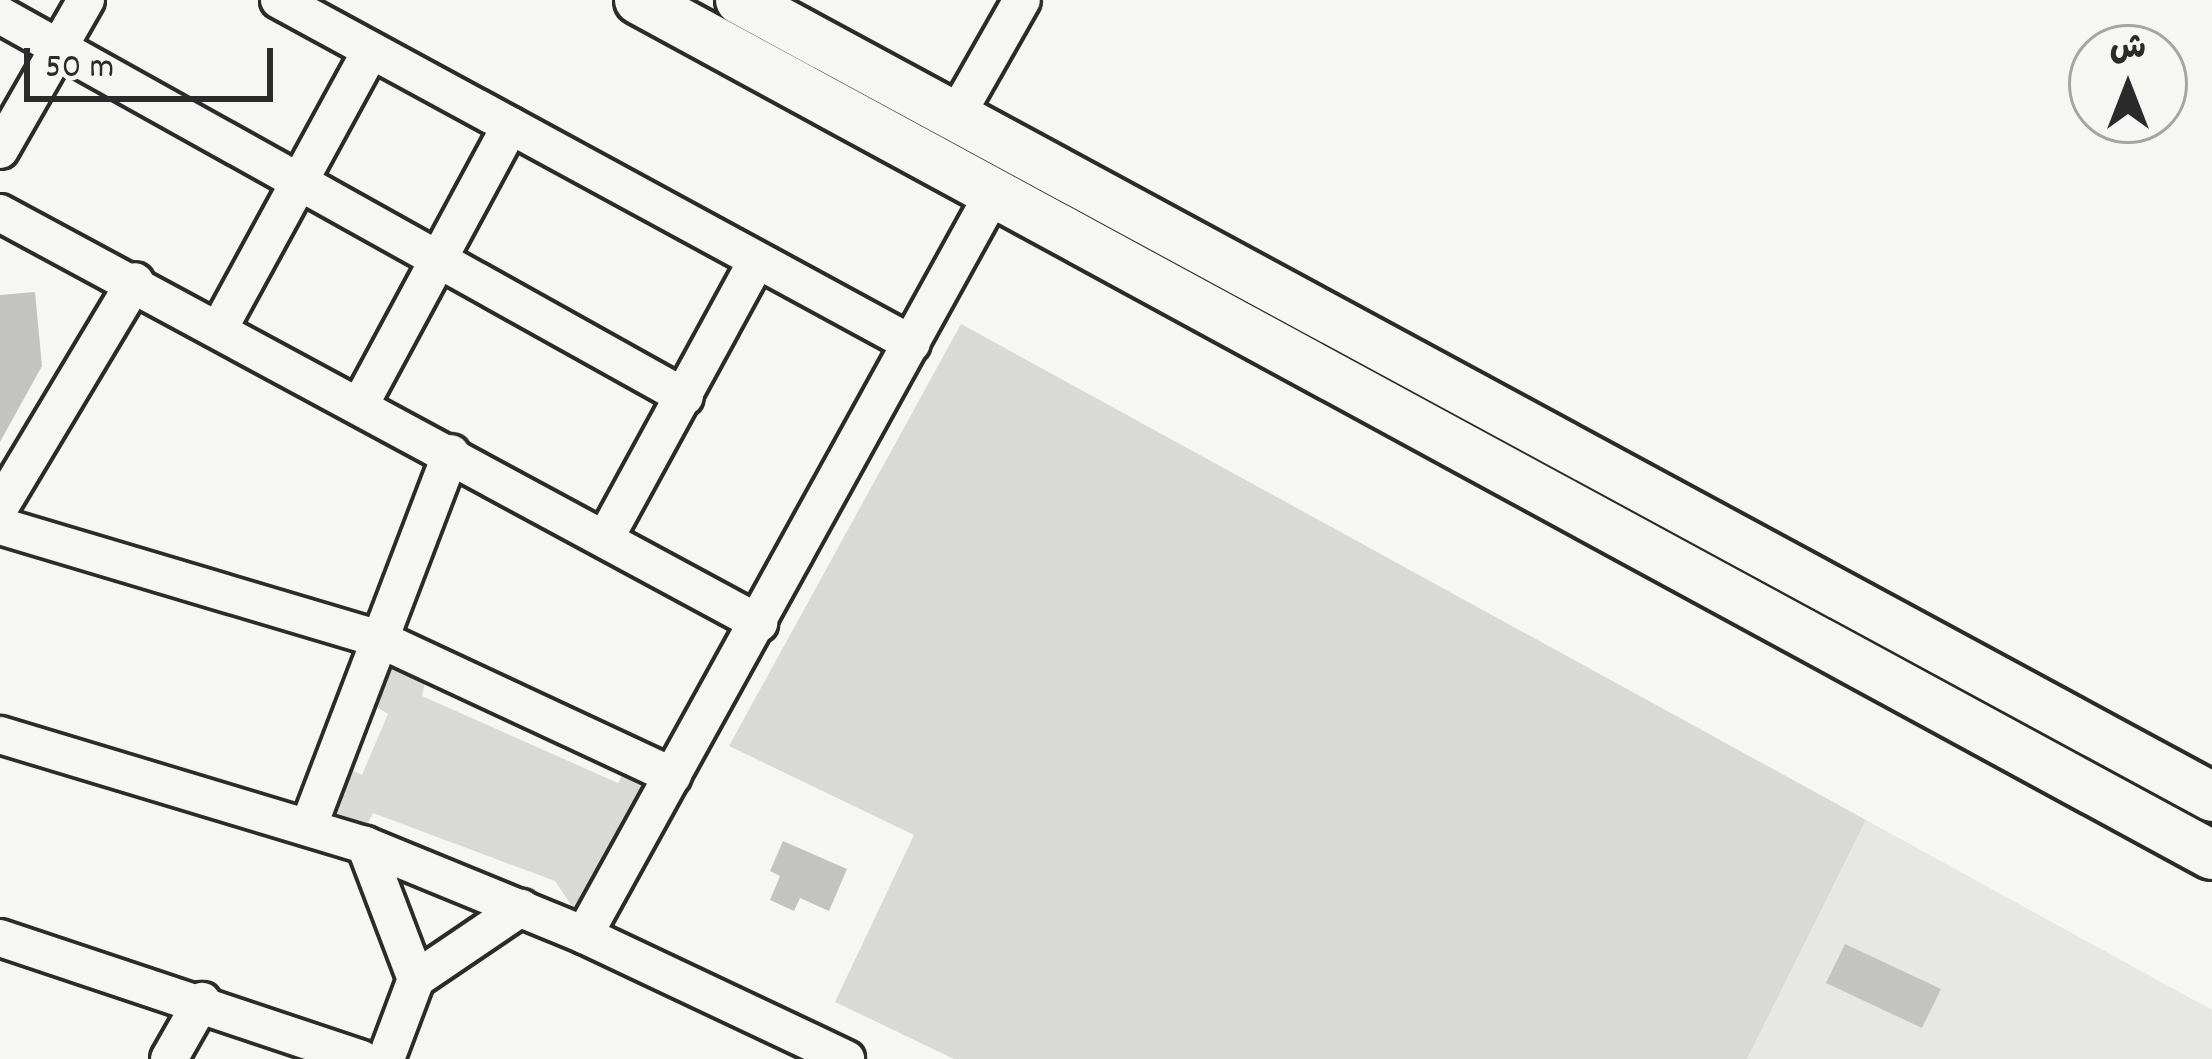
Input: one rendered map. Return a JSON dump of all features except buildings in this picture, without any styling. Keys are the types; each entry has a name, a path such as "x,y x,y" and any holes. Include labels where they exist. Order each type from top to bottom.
{"main road":[{"path":"740,0 2212,797"},
{"path":"654,4 2212,855"},
{"path":"1418,423 1444,381"}],"street":[{"path":"0,150 86,0"},
{"path":"279,0 912,344"},
{"path":"956,116 1022,0"},
{"path":"0,15 685,397"},
{"path":"220,327 302,184 370,50"},
{"path":"361,403 510,126"},
{"path":"584,935 994,192"},
{"path":"0,213 135,280 759,623"},
{"path":"605,537 757,260"},
{"path":"0,507 135,280"},
{"path":"309,825 451,453"},
{"path":"0,526 379,639 673,776"},
{"path":"0,735 365,844 584,935 846,1059"},
{"path":"365,844 416,979"},
{"path":"386,1059 416,979 521,908"},
{"path":"0,938 202,1001 361,1059"},
{"path":"170,1059 202,1001"}],"shaded area":[{"path":"961,324 1866,820 1747,1059 954,1059 835,1002 914,835 729,746"},
{"path":"384,667 425,682 422,696 618,783 623,774 656,790 637,828 623,823 596,877 586,927 555,881 373,813 366,827 323,821 344,766 362,775 388,714 374,705"},
{"path":"1866,820 2212,1010 2212,1059 1747,1059"}]}
